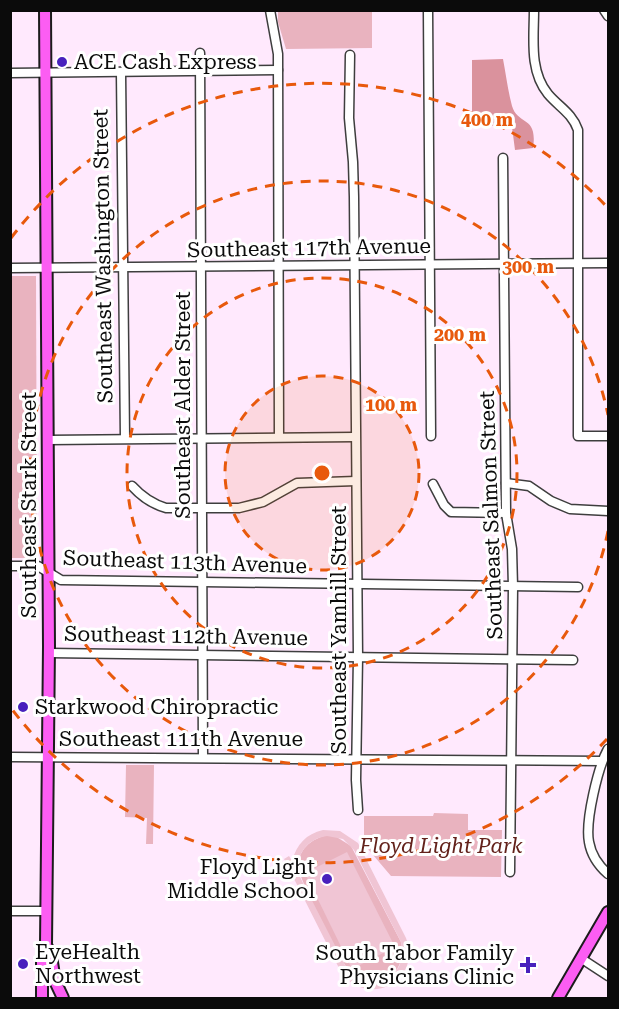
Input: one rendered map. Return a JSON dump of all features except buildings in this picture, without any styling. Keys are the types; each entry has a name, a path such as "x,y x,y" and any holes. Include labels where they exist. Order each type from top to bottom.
{"main road":[{"name":"Southeast Stark Street","path":"42,999 42,956 46,945 47,911 49,653 45,10"},
{"path":"558,999 609,912"},
{"path":"46,945 51,956 55,981 63,999"}],"street":[{"path":"270,10 270,21 277,46 278,70 279,437"},
{"path":"428,10 431,436"},
{"path":"534,10 536,70 541,84 548,94 572,116 578,130 578,436 609,436"},
{"path":"604,10 609,16"},
{"name":"Southeast Alder Street","path":"200,53 203,757"},
{"name":"Southeast Yamhill Street","path":"350,54 349,118 353,162 358,585 358,810"},
{"path":"10,73 278,70"},
{"name":"Southeast Washington Street","path":"121,73 125,438"},
{"name":"Southeast Salmon Street","path":"503,158 506,513 512,549 513,587 510,872"},
{"name":"Southeast 117th Avenue","path":"10,268 609,263"},
{"path":"48,440 356,437"},
{"path":"132,486 156,505 176,509 202,509 251,506 297,483 356,481"},
{"path":"506,483 529,486 560,506 581,511 609,511"},
{"path":"433,484 444,505 451,512 506,513"},
{"name":"Southeast 113th Avenue","path":"10,566 38,566 60,580 578,588"},
{"name":"Southeast 112th Avenue","path":"49,653 573,660"},
{"path":"609,749 602,761 588,835 594,855 609,874"},
{"name":"Southeast 111th Avenue","path":"10,757 602,761"},
{"path":"10,911 47,911"},
{"path":"582,959 609,976"}],"green space":[{"path":"278,11 372,11 372,48 286,49 278,22"},
{"path":"11,276 36,276 37,558 11,558"},
{"path":"126,765 154,765 153,844 146,844 147,818 125,817"},
{"name":"Floyd Light Park","path":"434,813 468,814 468,830 502,830 501,877 391,876 368,849 364,849 364,816 433,816"},
{"path":"324,836 335,836 351,846 401,942 400,963 396,971 382,982 373,984 363,982 348,970 305,887 298,865 299,860 303,850 310,843"}],"shaded area":[{"path":"503,59 512,106 533,130 533,148 515,150 512,127 503,125 475,127 472,114 472,60"},
{"path":"323,830 340,831 358,843 406,938 409,953 407,966 400,977 379,989 366,989 354,984 342,974 284,859 289,856 292,861 303,841","holes":["327,836 343,839 354,850 401,942 400,965 387,979 378,982 358,979 348,971 300,877 300,856 308,845"]},
{"path":"347,852 395,947 352,969 305,873"}],"place":[{"name":"ACE Cash Express","path":"62,62"},
{"name":"Starkwood Chiropractic","path":"23,707"},
{"name":"Floyd Light Middle School","path":"327,879"},
{"name":"EyeHealth Northwest","path":"23,964"},
{"name":"South Tabor Family Physicians Clinic","path":"528,965"}]}
